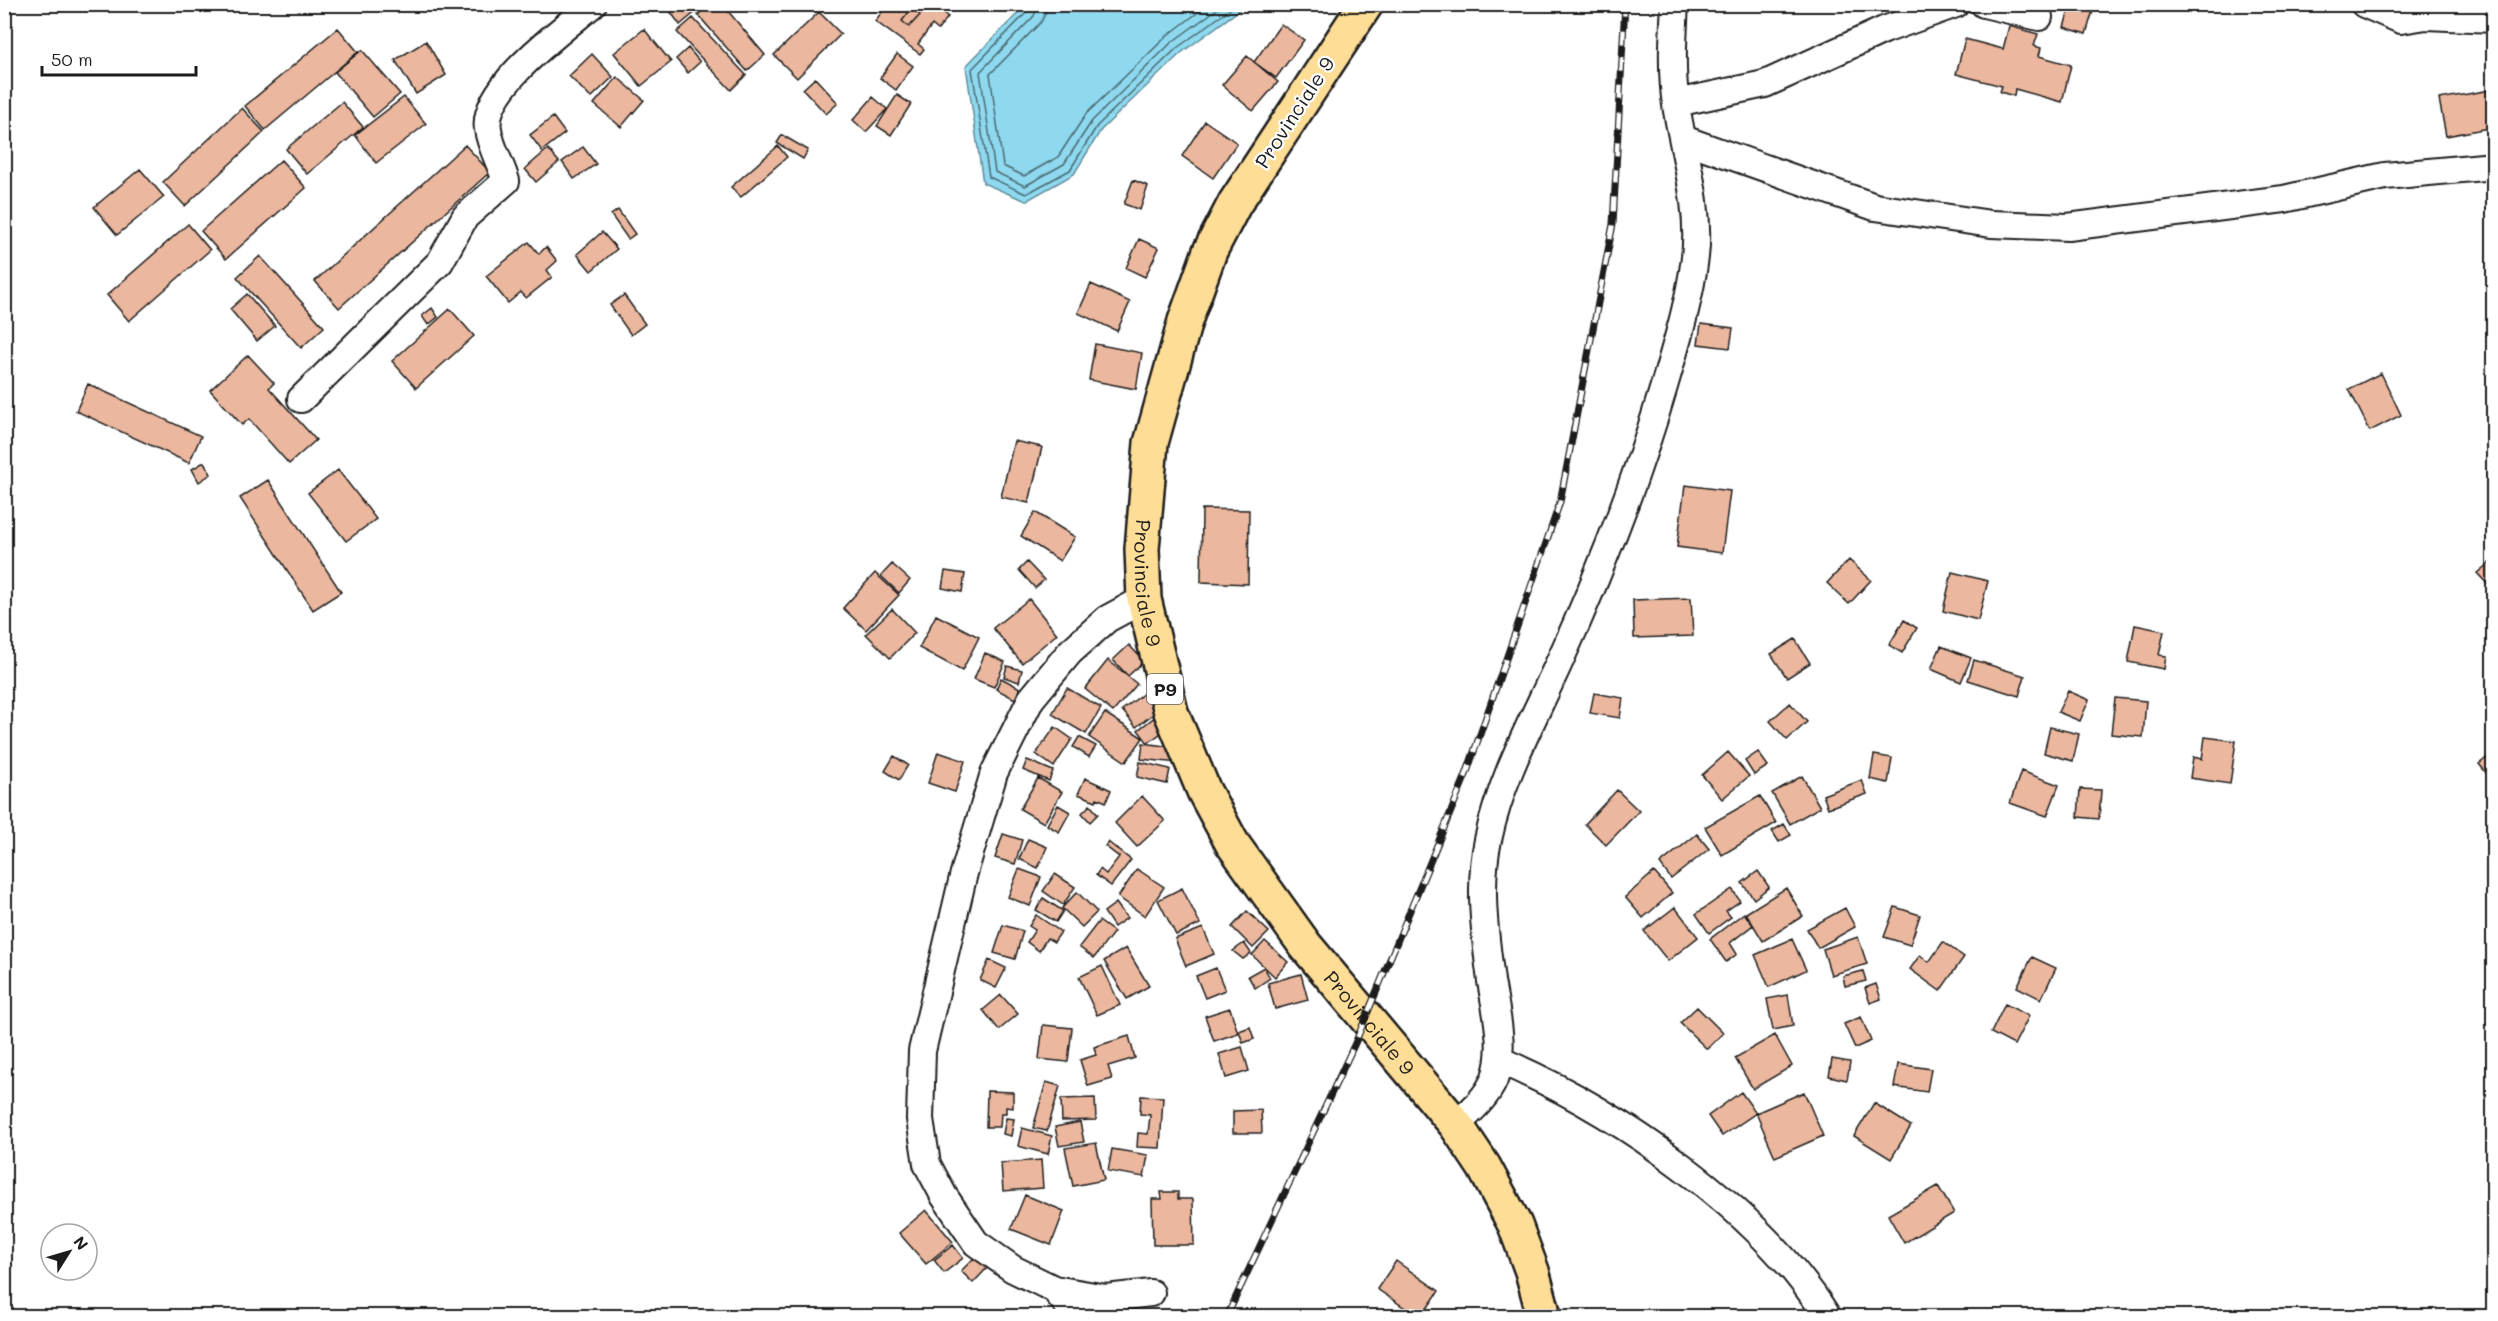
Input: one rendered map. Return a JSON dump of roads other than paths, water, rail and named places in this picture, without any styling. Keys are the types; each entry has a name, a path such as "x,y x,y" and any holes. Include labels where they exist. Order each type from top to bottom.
{"main road":[{"name":"Provinciale 9","path":"1366,4 1235,203 1210,251 1182,331 1151,443 1142,538 1144,599 1170,712 1204,792 1232,843 1305,945 1456,1125 1484,1167 1515,1225 1532,1271 1544,1317"}],"street":[{"path":"301,399 440,262 465,217 506,181 487,127 495,98 511,75 592,4"},
{"path":"1456,1125 1474,1108 1493,1082 1499,1060 1498,1025 1484,923 1484,868 1488,840 1502,790 1629,496 1678,340 1695,258 1697,237 1690,176 1676,103 1672,66 1675,4"},
{"path":"1676,103 1765,84 1884,30 1956,4"},
{"path":"1984,4 2039,18"},
{"path":"2364,4 2401,20 2428,10 2493,19"},
{"path":"1683,139 1875,207 1990,224 2068,227 2284,199 2385,176 2493,166"},
{"path":"1144,599 1107,619 1070,652 1031,699 994,773 964,873 922,1051 920,1119 927,1164 944,1196 976,1243 1013,1269 1054,1289 1106,1298 1151,1293"},
{"path":"1499,1060 1541,1078 1630,1131 1727,1203 1770,1243 1814,1295 1827,1317"},
{"path":"1054,1289 1077,1317"}],"water":[{"path":"1246,4 1181,53 1101,130 1074,174 1026,201 983,183 966,66 1026,5"}],"railway":[{"path":"1227,1316 1356,1041 1466,775 1560,502 1613,224 1625,4"}]}
